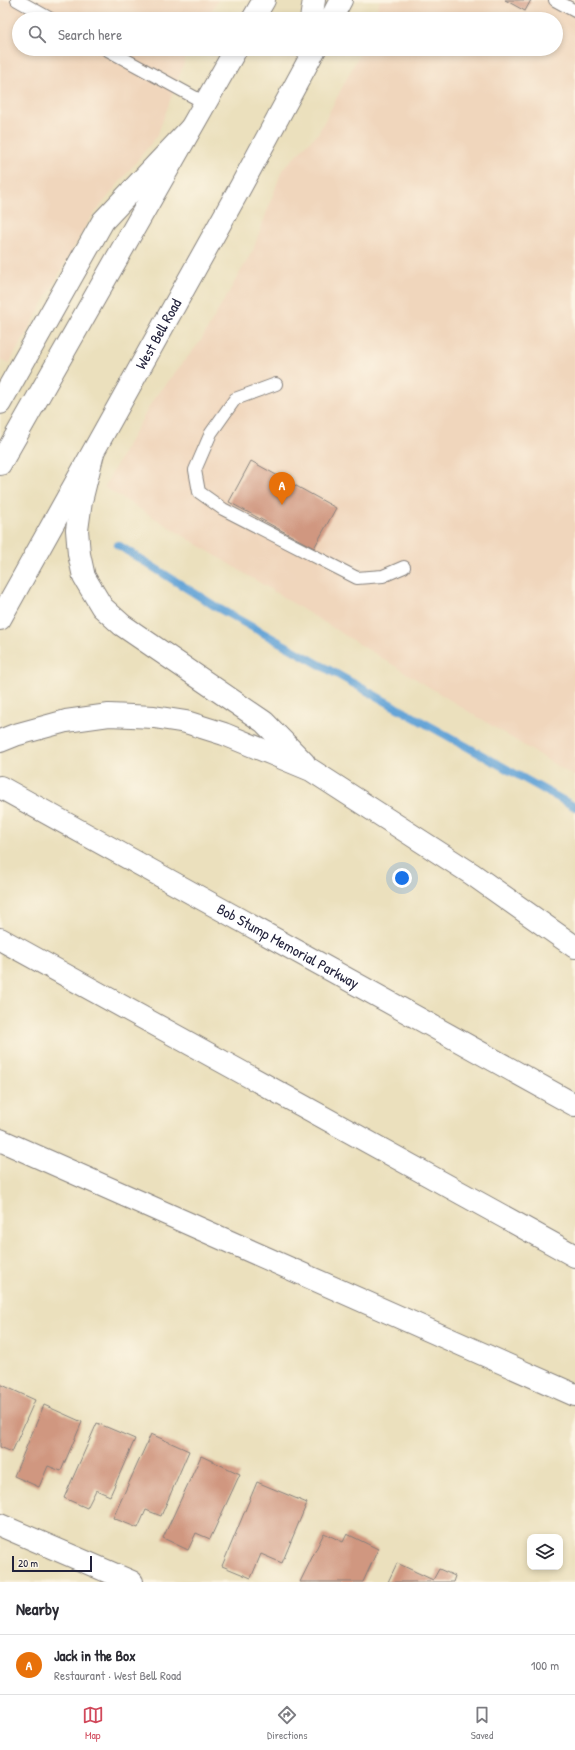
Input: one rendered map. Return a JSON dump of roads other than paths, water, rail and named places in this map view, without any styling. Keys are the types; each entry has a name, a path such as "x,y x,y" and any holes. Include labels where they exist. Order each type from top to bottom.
{"main road":[{"path":"257,12 264,0"},
{"path":"312,12 314,0"},
{"path":"335,12 341,0"},
{"path":"0,464 232,56"},
{"path":"299,78 304,56"},
{"name":"West Bell Road","path":"0,619 241,186 311,56"},
{"path":"0,404 103,221 190,129"},
{"path":"93,453 81,501 77,530 79,554 84,577 102,607 122,625 264,722 311,770"},
{"path":"0,741 66,721 109,715 154,717 186,722 224,734 311,770 472,874 575,946"},
{"name":"Bob Stump Memorial Parkway","path":"0,787 575,1105"},
{"path":"0,939 575,1256"},
{"path":"2,1140 575,1395"},
{"path":"0,1525 132,1582"}],"lane":[{"path":"17,0 38,12"},
{"path":"555,0 575,11"},
{"path":"119,56 205,103"},
{"path":"276,384 235,399 211,433 195,470 199,492 223,509 357,578 383,576 404,567"}],"waterway":[{"path":"118,545 218,608 575,807"}],"place":[{"name":"Jack in the Box","path":"282,505"}]}
